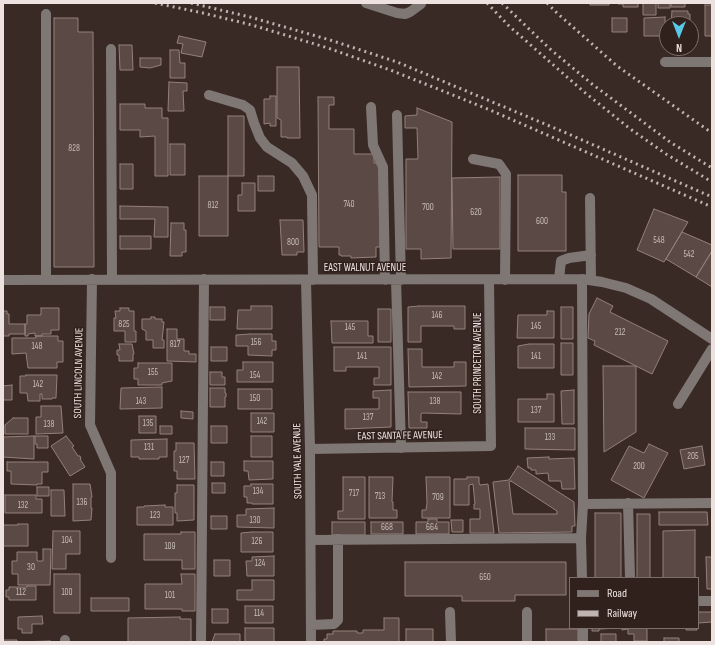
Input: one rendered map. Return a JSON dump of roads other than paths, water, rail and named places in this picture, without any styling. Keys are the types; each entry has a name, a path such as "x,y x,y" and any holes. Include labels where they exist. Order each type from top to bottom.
{"street":[{"path":"366,3 397,13 405,14 421,4 420,3"},
{"path":"46,14 46,280"},
{"path":"111,49 112,279"},
{"path":"665,62 712,62"},
{"name":"SOUTH YALE AVENUE","path":"209,95 243,104 250,110 260,138 267,147 292,163 303,176 312,194 309,280 311,642"},
{"path":"371,107 373,145 383,167 385,280"},
{"path":"397,115 401,448"},
{"path":"473,159 499,164 506,174 505,280"},
{"path":"582,577 581,538 583,504 587,280 591,255 590,198"},
{"path":"559,279 561,261 569,258 591,255"},
{"name":"SOUTH LINCOLN AVENUE","path":"92,279 90,425 111,473 111,558"},
{"path":"201,642 204,279"},
{"name":"EAST WALNUT AVENUE","path":"3,280 587,280 626,288 651,298 712,340"},
{"name":"SOUTH PRINCETON AVENUE","path":"489,280 491,446"},
{"path":"678,404 712,349"},
{"name":"EAST SANTA FE AVENUE","path":"310,449 491,446"},
{"path":"628,503 630,577"},
{"path":"583,504 712,503"},
{"path":"311,540 581,538"},
{"path":"311,625 334,624 338,620 338,539"},
{"path":"699,602 712,601"},
{"path":"450,612 451,642"},
{"path":"527,612 527,642"},
{"path":"583,629 583,642"}],"railway":[{"path":"155,3 252,25 328,48 393,71 490,110 712,207"},
{"path":"191,3 250,17 330,40 397,62 564,132 712,197"},
{"path":"487,3 509,26 583,91 629,128 666,154 712,182"},
{"path":"502,3 550,49 592,84 670,142 712,168"},
{"path":"547,3 617,66 712,133"}]}
